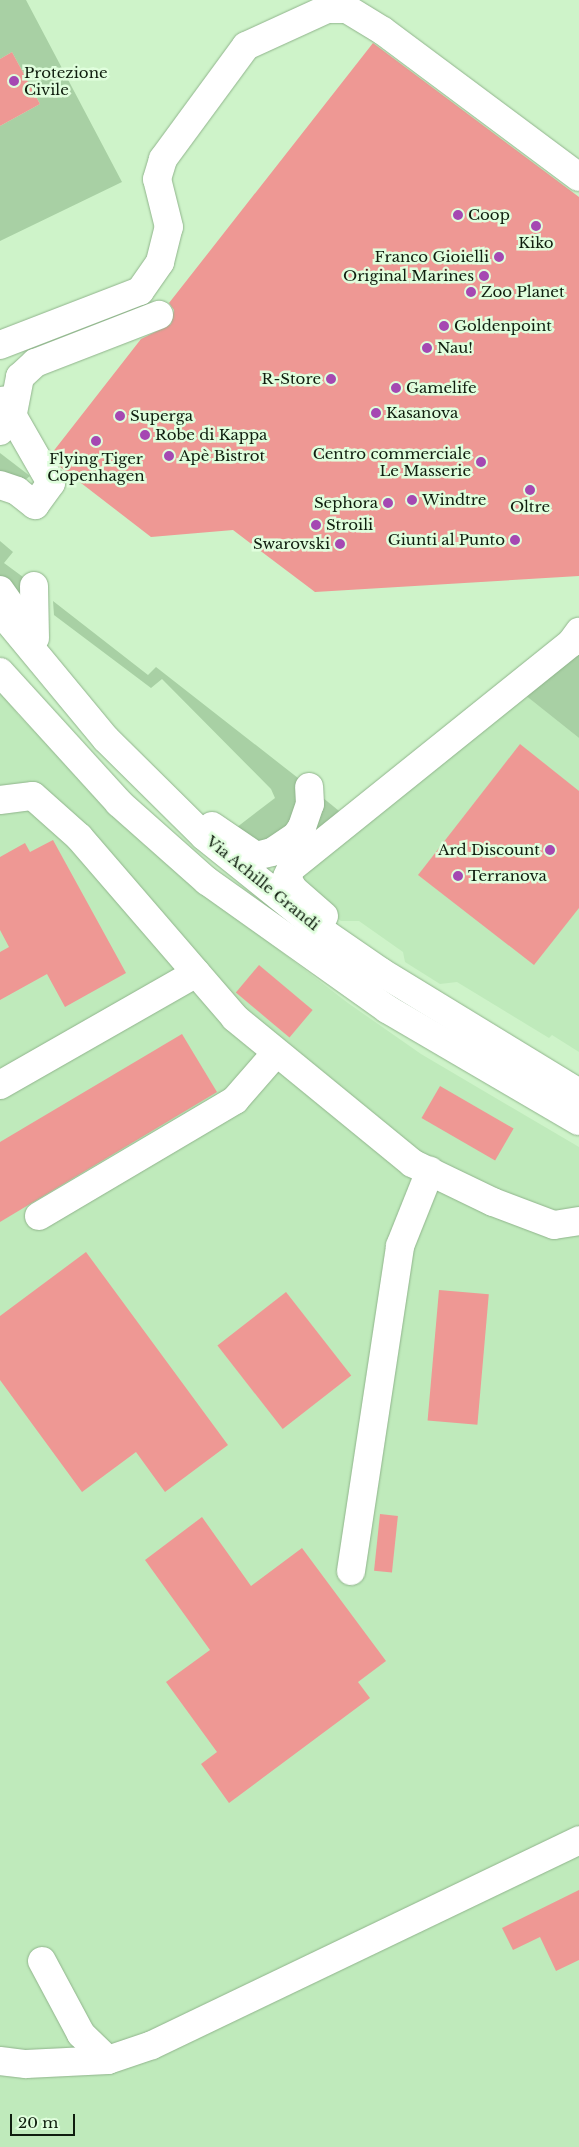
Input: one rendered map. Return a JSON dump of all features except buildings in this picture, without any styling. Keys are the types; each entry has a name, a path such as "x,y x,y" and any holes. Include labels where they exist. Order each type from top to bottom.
{"main road":[{"path":"0,345 140,291 160,262 169,227 157,179 163,159 246,46 327,9 347,9 383,31 579,178"},
{"path":"0,365 165,308 35,362 20,377 4,413 43,486"},
{"path":"0,441 10,445 43,486"},
{"path":"0,485 17,491 43,486"},
{"path":"34,586 34,638"},
{"path":"0,590 34,638 92,703 106,740"},
{"name":"Via Achille Grandi","path":"0,611 106,740 134,770 204,836 258,881 381,972 579,1093"},
{"path":"381,972 370,949 311,907 293,889 287,877 291,868 571,643 579,632"},
{"name":"Via Achille Grandi","path":"0,652 108,772 246,908"},
{"name":"Via Achille Grandi","path":"0,672 126,810 207,881 387,1009 579,1121"},
{"path":"134,770 176,793 221,834 256,856 272,852 299,832 308,816 310,787"},
{"path":"0,800 33,796 79,837 235,1018 412,1163 493,1202 554,1225 579,1222"},
{"path":"0,1085 196,973"},
{"path":"39,1216 235,1100 276,1052"},
{"path":"351,1571 400,1246 430,1172"},
{"path":"0,2061 26,2064 108,2060 152,2045 579,1840"},
{"path":"42,1961 81,2034 108,2060"}],"shaded area":[{"path":"0,0 26,0 122,182 0,241 0,126 40,104 12,52 0,59"},
{"path":"0,453 30,476 25,480 0,476"},
{"path":"0,541 13,552 4,563 23,577 28,615 0,579"},
{"path":"53,601 148,675 156,667 298,778 302,794 299,817 267,845 232,831 275,798 271,789 162,679 151,688 54,615"},
{"path":"579,653 579,738 525,695"},
{"path":"0,691 19,716 180,874 348,1003 421,1054 579,1147 579,2147 0,2147"},
{"path":"525,695 579,738 579,1052 552,1035 549,1038 457,982 440,984 405,962 403,952 359,921 341,921 297,886 297,877"},
{"path":"317,793 344,815 318,830 313,824"}],"place":[{"name":"Protezione Civile","path":"14,81"},
{"name":"Coop","path":"458,215"},
{"name":"Kiko","path":"536,226"},
{"name":"Franco Gioielli","path":"499,257"},
{"name":"Original Marines","path":"484,276"},
{"name":"Zoo Planet","path":"471,292"},
{"name":"Goldenpoint","path":"444,326"},
{"name":"Nau!","path":"427,348"},
{"name":"R-Store","path":"331,379"},
{"name":"Gamelife","path":"396,388"},
{"name":"Kasanova","path":"376,413"},
{"name":"Superga","path":"120,416"},
{"name":"Robe di Kappa","path":"145,435"},
{"name":"Flying Tiger Copenhagen","path":"96,441"},
{"name":"Apè Bistrot","path":"169,456"},
{"name":"Centro commerciale Le Masserie","path":"481,462"},
{"name":"Oltre","path":"530,490"},
{"name":"Windtre","path":"412,500"},
{"name":"Sephora","path":"388,503"},
{"name":"Stroili","path":"316,525"},
{"name":"Giunti al Punto","path":"515,540"},
{"name":"Swarovski","path":"340,544"},
{"name":"Ard Discount","path":"550,850"},
{"name":"Terranova","path":"458,876"}]}
